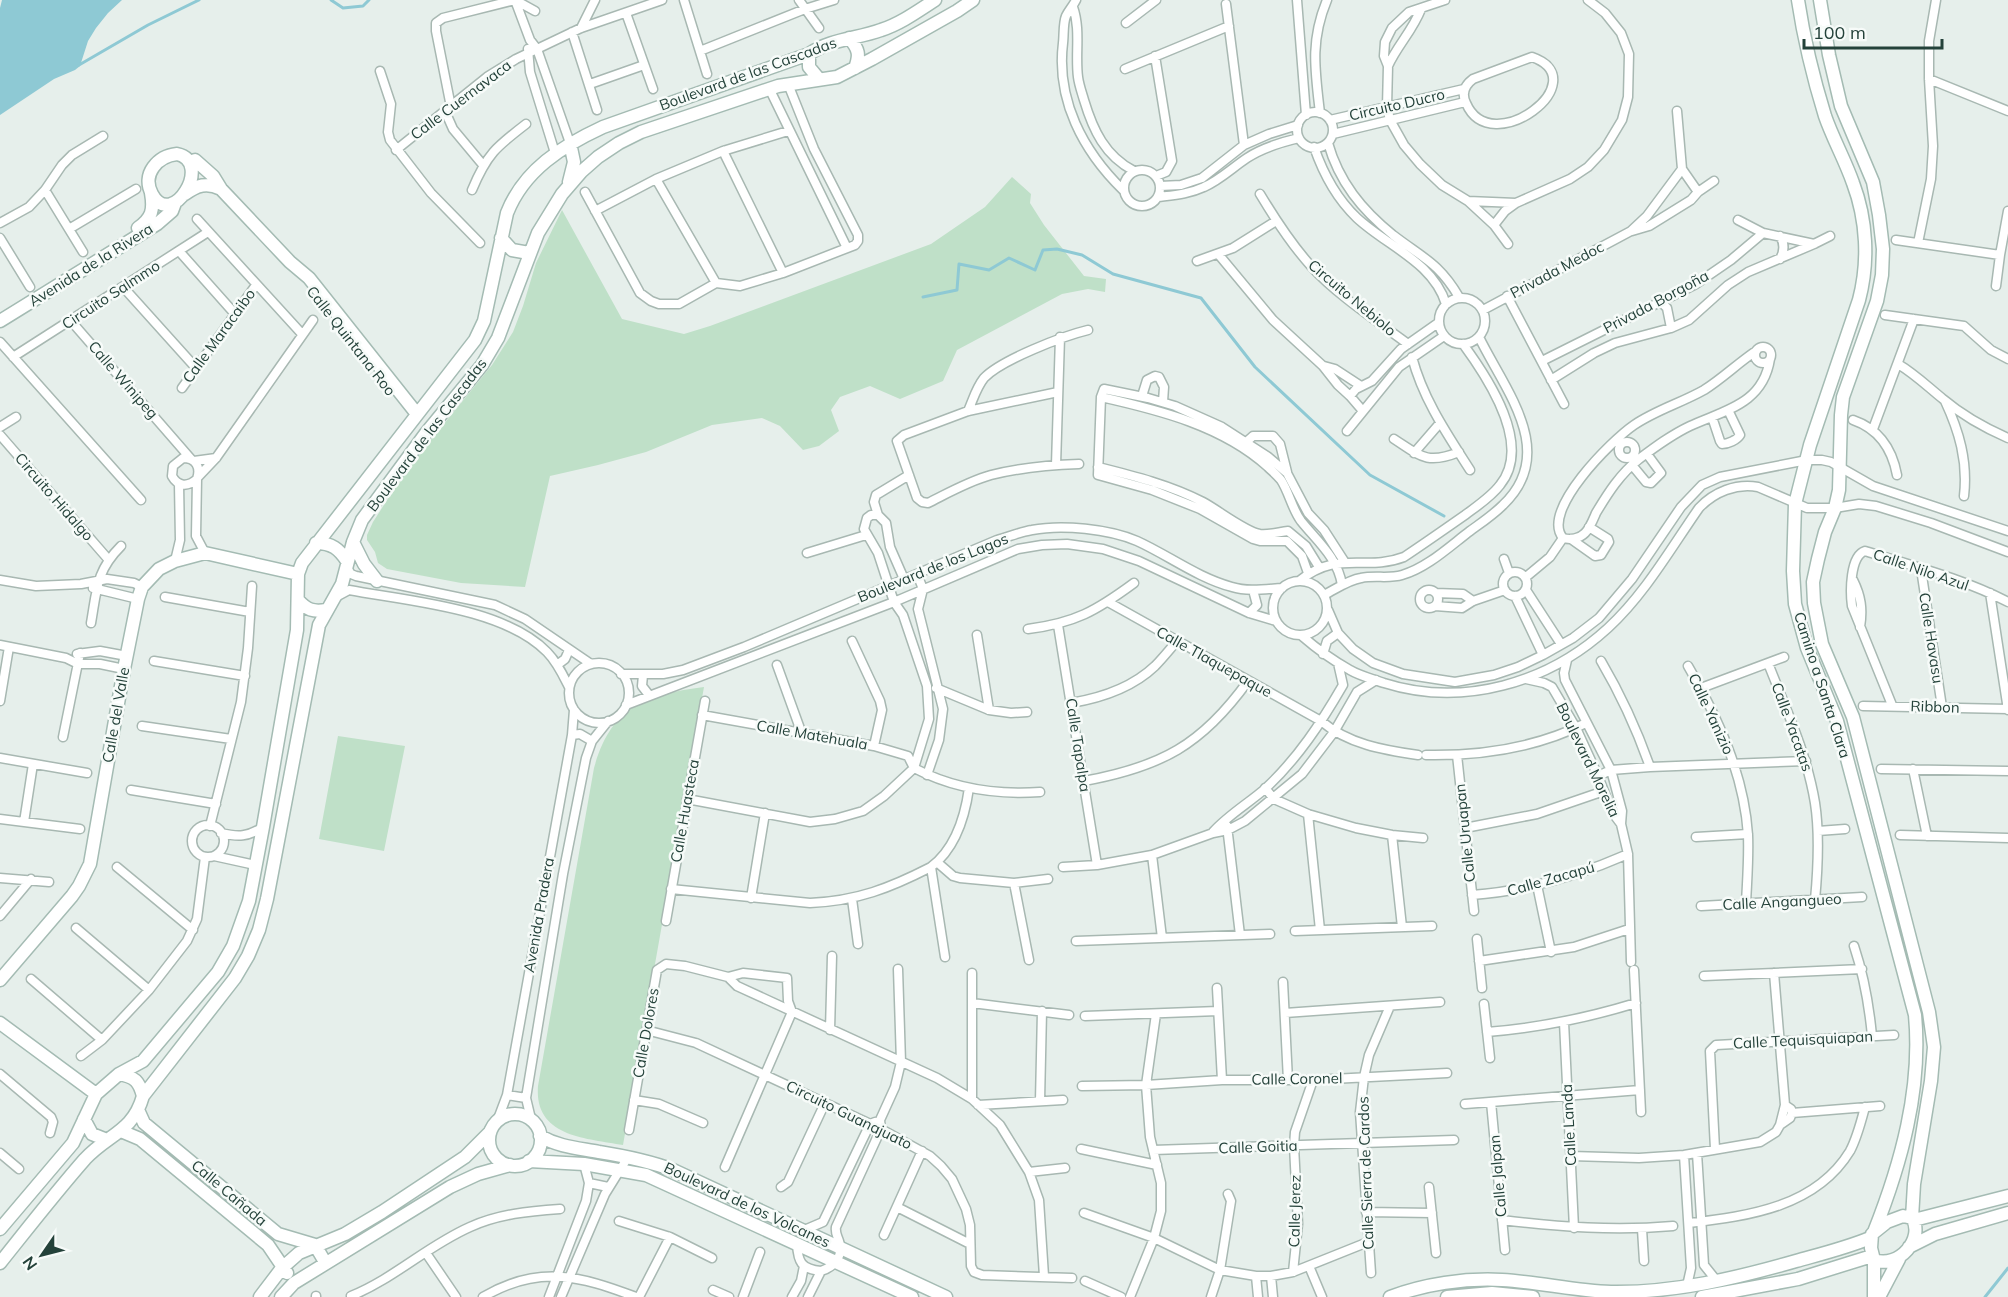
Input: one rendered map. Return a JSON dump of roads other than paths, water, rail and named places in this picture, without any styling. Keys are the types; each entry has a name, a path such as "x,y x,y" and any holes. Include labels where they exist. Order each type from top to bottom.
{"main road":[{"name":"Boulevard de las Cascadas","path":"0,1229 73,1143 96,1094 120,1074 143,1061 218,972 233,946 242,924 263,826 297,630 298,574 302,563 475,340 484,321 501,238 513,198 522,184 555,153 570,143 625,117 808,54 826,44 881,30 907,18 935,0"},
{"name":"Boulevard de las Cascadas","path":"0,1263 87,1158 121,1131 139,1112 143,1096 235,978 248,956 259,930 272,877 319,625 342,584 353,542 362,520 426,433 482,365 498,338 529,253 549,212 568,186 598,157 633,136 769,88 837,77 973,0"},
{"name":"Camino a Santa Clara","path":"1798,0 1807,57 1826,117 1854,185 1863,218 1866,277 1810,445 1795,504 1793,571 1795,604 1807,648 1837,721 1916,1015 1918,1039 1916,1071 1902,1149 1896,1174 1872,1235"},
{"name":"Camino a Santa Clara","path":"1820,0 1829,54 1844,115 1863,154 1873,182 1880,215 1883,249 1882,275 1877,301 1843,397 1840,482 1835,508 1825,532 1813,582 1814,603 1822,644 1853,717 1929,1012 1934,1047 1931,1081 1914,1184 1913,1219"},
{"path":"849,38 859,52 855,68"},
{"path":"808,54 809,67 819,79"},
{"path":"1807,57 1815,61 1823,60 1829,54"},
{"path":"568,186 574,162 570,143"},
{"path":"185,194 191,178 190,162 184,156 177,154 169,155 155,163 149,177 152,193 163,203 170,205 175,203 199,185 214,185 221,189"},
{"name":"Calle Quintana Roo","path":"190,162 195,160 202,165 221,189 290,262 309,278 415,417"},
{"name":"Avenida de la Rivera","path":"2,315 147,221 153,211 152,193"},
{"name":"Avenida de la Rivera","path":"93,256 157,224 171,211 175,203"},
{"path":"501,238 512,250 529,253"},
{"path":"353,542 364,564 377,581"},
{"path":"316,543 333,546 347,564"},
{"name":"Calle del Valle","path":"0,980 72,896 86,875 90,864 124,669 142,587 159,569 175,561 205,553 298,574"},
{"path":"298,600 311,611 330,604"},
{"path":"0,1023 96,1094"},
{"path":"120,1074 136,1080 140,1084 143,1096"},
{"name":"Calle Cañada","path":"139,1112 144,1123 278,1234 315,1245"},
{"path":"260,1297 282,1268 299,1253 345,1234 465,1157 489,1133 498,1119 518,1113 536,1124 540,1136 538,1150 529,1161 478,1174 426,1200 294,1282 281,1297"},
{"path":"84,1119 92,1134 107,1140"},
{"name":"Calle Cañada","path":"121,1131 140,1139 268,1245 294,1282"},
{"path":"489,1133 488,1142 495,1157 510,1166"},
{"name":"Boulevard de los Volcanes","path":"540,1136 560,1146 628,1157 673,1170 946,1297"},
{"path":"555,1162 560,1146"},
{"path":"465,1157 478,1174"},
{"name":"Boulevard de los Volcanes","path":"529,1161 621,1169 660,1180 912,1297"},
{"path":"189,1180 198,1168"},
{"path":"216,1202 226,1191"},
{"path":"1390,1297 1424,1287 1456,1282 1500,1280 1610,1294 1687,1286 1756,1272 1851,1246 1897,1218 1908,1216 1913,1219 2007,1200"},
{"path":"1977,1205 1982,1220"},
{"path":"1909,1247 1935,1234 2008,1213"},
{"path":"1877,1297 1899,1259 1909,1247 1915,1230 1913,1219"},
{"path":"268,1245 278,1234"},
{"path":"1872,1235 1877,1297"},
{"path":"315,1245 325,1262"},
{"path":"1702,1297 1787,1281 1873,1258 1889,1262 1899,1259"},
{"path":"1784,1265 1787,1281"},
{"path":"1756,1272 1760,1287"},
{"path":"1447,1297 1492,1293 1533,1297"}],"street":[{"path":"483,165 453,129 436,23 443,18 515,0 536,11"},
{"path":"515,0 530,40 537,49 570,143"},
{"path":"581,28 595,0"},
{"name":"Calle Cuernavaca","path":"396,150 488,77 527,53 581,28 662,0"},
{"path":"684,0 707,74"},
{"path":"799,0 819,28"},
{"path":"700,51 805,9 834,0"},
{"path":"1126,23 1156,0"},
{"path":"1297,0 1306,115"},
{"path":"1320,113 1314,57 1318,21 1327,0"},
{"path":"1445,0 1409,12 1392,28 1385,42 1384,56 1388,66 1387,107 1390,120 1404,145 1420,164 1442,185 1468,201 1494,225 1508,244"},
{"path":"1494,225 1505,211 1516,203 1570,179 1588,167 1604,150 1622,120 1628,97 1629,54 1621,33 1605,13 1588,0"},
{"path":"1917,243 1931,179 1933,146 1929,41 1936,0"},
{"path":"1074,4 1077,19 1078,78 1096,134 1117,160 1134,171"},
{"path":"1074,4 1065,17 1061,58 1070,110 1082,138 1130,202 1138,206 1150,205 1158,197 1160,186 1156,176 1146,170 1134,171 1125,179 1123,190"},
{"path":"1226,4 1244,145"},
{"path":"1388,66 1395,51 1417,20 1421,9"},
{"path":"626,12 653,89"},
{"path":"1125,69 1229,26"},
{"path":"572,32 597,110"},
{"path":"530,40 527,53 530,72 555,153"},
{"path":"1155,56 1172,161 1166,172 1156,176"},
{"name":"Circuito Ducro","path":"1532,57 1548,66 1554,77 1550,96 1542,105 1515,121 1503,124 1484,121 1465,102 1464,89 1467,83 1532,57"},
{"path":"590,84 644,64"},
{"path":"381,71 391,104 388,132 396,150 431,193 480,243"},
{"path":"1063,80 1078,78"},
{"path":"1929,80 2008,111"},
{"path":"585,192 640,293 651,301 668,305 679,304 716,283 740,286 783,273 855,245 858,235 814,149 788,84"},
{"path":"769,88 847,248"},
{"name":"Circuito Ducro","path":"1330,120 1464,89"},
{"path":"540,106 554,100"},
{"name":"Circuito Ducro","path":"1333,134 1465,102"},
{"path":"1677,111 1682,169 1698,192"},
{"path":"1160,186 1181,185 1202,178 1244,145 1298,125 1311,112 1320,113 1330,120 1333,134 1328,143 1319,148 1314,147 1302,142 1299,138 1298,125"},
{"path":"472,190 490,155 526,124"},
{"path":"595,211 656,179 723,151 789,131"},
{"path":"0,223 29,207 72,155 103,136"},
{"path":"1158,197 1190,192 1216,182 1248,158 1284,141 1299,138"},
{"path":"1328,143 1341,176 1363,209 1436,265 1459,297"},
{"path":"1314,147 1323,170 1345,205 1358,219 1424,269 1442,291 1446,303"},
{"path":"801,154 814,149"},
{"path":"723,151 783,273"},
{"name":"Privada Medoc","path":"1631,231 1647,216 1682,169"},
{"path":"656,179 716,283"},
{"name":"Privada Medoc","path":"1483,310 1631,231 1649,226 1692,200 1698,192 1714,181"},
{"path":"69,229 135,189"},
{"path":"45,190 69,229 93,256"},
{"name":"Circuito Nebiolo","path":"1260,194 1276,221 1312,267 1355,304 1408,344"},
{"path":"1468,201 1516,203"},
{"path":"1996,286 2008,212"},
{"path":"196,219 302,334"},
{"path":"1738,220 1763,232 1814,244"},
{"path":"1197,261 1219,255 1276,221"},
{"name":"Circuito Salmmo","path":"13,357 208,232"},
{"name":"Privada Borgoña","path":"1542,361 1696,284 1731,260 1763,232"},
{"path":"1780,236 1784,246 1780,259"},
{"name":"Privada Borgoña","path":"1551,380 1594,353 1616,343 1671,328 1689,320 1728,285 1748,272 1830,236"},
{"path":"0,238 30,287"},
{"path":"1896,240 2000,255"},
{"path":"179,251 235,314"},
{"path":"1219,255 1273,320 1323,366 1362,410"},
{"name":"Calle Maracaibo","path":"182,388 256,285"},
{"path":"123,288 196,368"},
{"path":"1507,296 1564,404"},
{"path":"1459,297 1473,300 1483,310 1485,324 1479,337 1462,344 1444,336 1438,323 1440,312 1446,303 1459,297"},
{"path":"1661,302 1667,308 1671,328"},
{"path":"1885,315 1965,326 1991,350 2008,359"},
{"path":"178,484 185,486 192,484 216,458 313,320"},
{"path":"1873,429 1914,320"},
{"name":"Calle Winipeg","path":"71,321 193,460"},
{"name":"Circuito Nebiolo","path":"1350,396 1361,386 1372,381 1408,344 1438,323"},
{"path":"968,411 979,386 998,368 1060,337 1088,330"},
{"path":"1347,431 1399,367 1444,336"},
{"path":"1056,465 1060,337"},
{"path":"1324,595 1362,578 1402,575 1422,567 1504,505 1515,491 1522,477 1527,456 1527,433 1517,407 1479,337"},
{"path":"0,342 141,500"},
{"path":"1462,344 1488,384 1507,423 1512,439 1509,471 1502,484 1489,497 1404,557 1395,561 1340,562 1319,567 1299,581 1282,588 1273,603 1276,621 1287,632 1302,636 1323,654 1352,671 1403,689 1455,693 1486,690 1526,679 1567,660 1615,622 1637,596 1702,504 1722,490 1758,487 1795,504 1818,509 1859,504 1876,506 1931,523 2008,552"},
{"path":"1526,577 1567,539 1584,534 1588,527 1614,485 1633,461 1689,426 1738,405 1757,391 1765,380 1770,351 1759,348 1704,390 1652,414 1595,460 1568,497 1557,522 1560,534 1567,539 1595,556 1601,555 1609,542 1608,539 1588,527"},
{"path":"1412,357 1424,391 1440,423 1470,470"},
{"path":"1392,358 1399,367"},
{"path":"1478,366 1490,359"},
{"path":"1898,364 1913,373 1944,400 1972,420 2008,438"},
{"path":"1323,366 1335,369 1361,386"},
{"path":"1146,407 1147,380 1155,376 1159,377 1164,387 1163,402"},
{"path":"1488,384 1500,377"},
{"path":"1308,573 1299,551 1292,544 1282,540 1253,539 1200,509 1152,490 1098,475 1102,391 1107,388 1163,402 1244,444 1283,476 1308,513 1324,530 1340,562 1342,585"},
{"path":"1058,392 968,411 900,437 897,441 917,498 928,503 971,482 992,475 1056,465 1079,464"},
{"path":"1101,398 1198,421"},
{"path":"1944,400 1958,433 1966,478 1964,496"},
{"path":"1712,417 1720,441 1726,444 1740,435 1728,410"},
{"path":"0,427 16,417"},
{"path":"1853,420 1873,429 1894,459 1897,475"},
{"path":"1958,433 1972,420"},
{"path":"1414,453 1440,423"},
{"name":"Circuito Hidalgo","path":"0,435 108,559"},
{"path":"1244,444 1253,436 1273,436 1277,439 1280,444 1283,476 1300,519 1340,562"},
{"path":"175,439 176,462"},
{"path":"1394,439 1421,457 1430,459 1459,452"},
{"path":"1619,441 1633,445 1635,451 1633,461 1646,482 1652,483 1661,473 1647,454"},
{"path":"175,561 180,540 178,484 172,476 173,466 183,458 193,460 216,458"},
{"path":"193,460 199,471 196,536 205,553"},
{"path":"1299,581 1313,584 1324,595 1338,633 1353,649 1373,663 1403,674 1455,682 1494,675 1518,667 1586,629 1608,609 1637,573 1692,494 1702,485 1720,477 1807,460 1822,460 1840,467 1873,486 2008,531"},
{"path":"1098,467 1137,476 1171,488 1203,502 1253,532 1266,534 1288,531 1306,546 1319,567"},
{"path":"1750,486 1752,471"},
{"path":"904,579 890,547 886,522 878,515 874,502 876,495 909,475"},
{"path":"1720,477 1722,490"},
{"path":"1692,494 1702,504"},
{"path":"1282,540 1288,531 1308,513"},
{"path":"687,799 810,822 834,819 862,810 884,796 914,768 929,719 927,686 903,615 894,602 878,553 864,529 867,518 871,515 878,515"},
{"path":"1670,524 1682,531"},
{"name":"Boulevard de los Lagos","path":"621,674 663,674 683,670 744,647 997,540 1033,530 1067,528 1104,532 1135,540 1214,581 1233,588 1253,590 1282,588"},
{"path":"807,553 866,535"},
{"path":"180,540 196,536"},
{"name":"Boulevard de los Lagos","path":"626,705 894,602 1017,549 1042,544 1067,544 1103,549 1139,561 1249,613 1276,621"},
{"path":"91,623 98,585 108,559 121,546"},
{"name":"Calle Nilo Azul","path":"1892,705 1852,606 1855,559 1859,553 1865,551 1921,569 1990,593 2008,602"},
{"path":"1504,559 1509,573"},
{"path":"347,564 351,574 495,605 525,619 591,664 608,665 621,674 628,689 626,705 616,718 599,723 589,721 574,710 569,699 569,687 577,672 591,664"},
{"name":"Calle Havasu","path":"1921,569 1942,707"},
{"path":"1518,572 1526,577 1528,584 1522,595 1509,595 1503,581 1509,573 1518,572"},
{"path":"917,574 923,589 918,609 944,709 939,740 927,775"},
{"path":"98,585 107,579 134,583 142,587"},
{"path":"0,580 36,586 98,585 138,599"},
{"path":"1028,629 1058,625 1088,614 1134,583"},
{"path":"210,826 241,702 252,586"},
{"path":"330,604 349,590 471,614 505,624 547,652 569,687"},
{"path":"1249,613 1257,604 1253,590"},
{"path":"1473,601 1462,594 1427,591 1420,597 1423,606 1427,608 1436,606 1462,608 1473,601 1505,590"},
{"path":"1526,590 1561,644"},
{"path":"1436,593 1438,599 1436,606"},
{"path":"1990,593 2008,709"},
{"path":"1515,596 1543,655"},
{"path":"165,597 250,612"},
{"name":"Calle Tlaquepaque","path":"1108,602 1321,721 1334,732 1368,746 1422,755 1457,756 1514,748 1586,723"},
{"path":"903,615 918,609"},
{"path":"1302,636 1317,631 1326,618 1328,610"},
{"name":"Calle Tapalpa","path":"1058,625 1097,865"},
{"path":"1323,654 1327,641 1338,633"},
{"path":"977,635 989,710"},
{"path":"852,641 880,701 881,716 874,746"},
{"path":"913,645 926,641"},
{"path":"1071,703 1110,694 1135,680 1154,667 1177,641"},
{"path":"0,701 5,646 66,658 78,664 100,664 124,669"},
{"path":"557,665 565,659 569,650"},
{"path":"66,658 80,652 99,651 127,656"},
{"path":"63,737 80,652"},
{"path":"1701,688 1784,657"},
{"name":"Boulevard Morelia","path":"1567,660 1564,680 1611,771 1622,812 1621,824 1628,854 1629,929 1636,1003 1641,1112"},
{"path":"154,661 245,676"},
{"path":"1601,661 1625,704 1650,767"},
{"path":"1213,832 1290,764 1343,685 1338,663"},
{"name":"Calle Yacatas","path":"1768,663 1806,760 1815,804 1818,831 1815,900"},
{"path":"777,665 802,734"},
{"name":"Calle Yanizio","path":"1688,666 1718,721 1733,763 1748,834 1746,904"},
{"path":"643,675 642,686 649,695"},
{"name":"Boulevard Morelia","path":"1526,679 1552,687 1576,728 1612,812 1621,824"},
{"path":"1063,867 1097,865 1152,855 1213,832 1228,830 1245,821 1302,774 1334,732 1358,692 1376,680"},
{"path":"1552,687 1564,680"},
{"path":"1084,782 1122,775 1154,764 1180,750 1207,730 1230,706 1248,681"},
{"path":"1455,682 1455,693"},
{"path":"1343,685 1358,692"},
{"path":"927,686 940,688 989,710 1011,713 1027,712"},
{"name":"Calle Huasteca","path":"666,921 705,701"},
{"name":"Ribbon","path":"1863,706 2008,709"},
{"name":"Avenida Pradera","path":"498,1119 507,1095 530,972 572,735 574,710"},
{"name":"Calle Matehuala","path":"702,715 874,746 908,756 914,768 927,775 986,792 1014,794 1040,792"},
{"name":"Avenida Pradera","path":"531,1119 526,1098 563,874 586,758 592,741 608,721"},
{"path":"142,726 231,739"},
{"path":"572,735 580,734 592,741"},
{"name":"Calle Uruapan","path":"1457,756 1474,911"},
{"path":"0,758 87,773"},
{"path":"1598,776 1611,771 1650,767 1806,760"},
{"path":"24,822 33,764"},
{"path":"1881,769 2008,771"},
{"path":"1912,769 1927,836"},
{"path":"671,889 810,903 852,899 882,891 935,865 958,832 966,813 969,788"},
{"path":"1265,788 1274,799 1308,814 1356,828 1423,838"},
{"path":"131,790 216,804"},
{"path":"1465,828 1537,814 1604,791"},
{"path":"751,898 765,813"},
{"path":"1308,814 1320,930"},
{"path":"0,819 80,829"},
{"path":"1224,820 1228,830 1239,935"},
{"path":"255,865 209,857 194,850 192,841 198,829 210,826 221,833 239,837 248,835 263,826"},
{"path":"1818,831 1845,829"},
{"path":"81,1056 102,1040 149,990 188,941 197,919 209,857 223,846 221,833"},
{"path":"1696,837 1748,834"},
{"path":"1392,835 1402,927"},
{"path":"1900,835 2008,838"},
{"name":"Calle Zacapú","path":"1472,895 1504,893 1537,885 1584,871 1628,854"},
{"path":"1152,855 1162,938"},
{"path":"935,865 960,878 1014,883 1048,879"},
{"path":"935,865 945,957"},
{"path":"117,867 193,930"},
{"path":"547,871 563,874"},
{"path":"0,878 49,882"},
{"path":"0,916 31,879"},
{"path":"1014,883 1029,960"},
{"path":"1537,885 1551,952"},
{"name":"Calle Angangueo","path":"1701,906 1862,897"},
{"path":"852,899 858,944"},
{"path":"1295,931 1432,926"},
{"path":"76,928 149,990"},
{"path":"1479,962 1551,952 1605,938 1629,929"},
{"path":"1076,941 1270,934"},
{"path":"1477,939 1482,988"},
{"path":"1854,946 1868,998 1872,1036"},
{"path":"830,1029 832,956"},
{"name":"Calle Dolores","path":"629,1130 657,970 666,964 685,966 728,977"},
{"path":"835,1233 895,1088 901,1062 898,969"},
{"path":"1704,976 1862,969"},
{"path":"530,972 545,976"},
{"path":"726,1167 792,1012 788,1001 787,978 743,973 728,977"},
{"path":"972,973 975,1102"},
{"path":"1571,1156 1639,1158 1684,1155 1760,1142 1776,1132 1785,1105 1774,973"},
{"path":"728,977 737,986 936,1078 975,1102 1000,1125 1029,1172 1039,1200 1044,1276 1072,1278"},
{"path":"31,979 102,1040"},
{"path":"1283,982 1288,1080"},
{"path":"1217,988 1222,1080"},
{"path":"1285,1013 1440,1002"},
{"path":"972,1003 1069,1015"},
{"path":"1487,1032 1564,1022 1636,1003"},
{"path":"1484,1004 1490,1058"},
{"name":"Calle Sierra de Cardos","path":"1371,1273 1360,1112 1369,1055 1390,1006"},
{"path":"1040,1101 1042,1011"},
{"path":"1085,1016 1218,1011"},
{"path":"1130,1297 1154,1238 1161,1211 1161,1183 1153,1150 1146,1085 1156,1014"},
{"name":"Calle Landa","path":"1564,1022 1574,1228"},
{"name":"Circuito Guanajuato","path":"646,1030 696,1043 870,1124"},
{"name":"Calle Tequisquiapan","path":"1715,1149 1710,1052 1712,1047 1779,1040 1894,1035"},
{"name":"Calle Coronel","path":"1082,1086 1222,1080 1313,1080 1447,1073"},
{"path":"0,1074 51,1117 53,1122 50,1133"},
{"name":"Calle Jerez","path":"1293,1272 1298,1224 1295,1132 1313,1080"},
{"path":"1465,1104 1640,1090"},
{"path":"507,1095 526,1098"},
{"path":"634,1100 659,1104 703,1123"},
{"path":"975,1102 1063,1100"},
{"name":"Calle Jalpan","path":"1491,1102 1505,1250"},
{"path":"781,1187 788,1182 825,1103"},
{"path":"1785,1105 1791,1109 1792,1113"},
{"path":"1792,1113 1880,1106"},
{"path":"1689,1223 1771,1209 1802,1197 1840,1165 1851,1149 1865,1107"},
{"path":"1780,1125 1790,1118 1792,1113"},
{"path":"820,1225 832,1205 870,1124 880,1124"},
{"name":"Circuito Guanajuato","path":"880,1124 941,1166 960,1194 970,1225 971,1266 974,1272 982,1275 1044,1276"},
{"name":"Calle Goitia","path":"1153,1150 1454,1140"},
{"path":"1081,1149 1157,1165"},
{"path":"884,1235 922,1151"},
{"path":"0,1153 19,1169"},
{"path":"1697,1153 1704,1265 1716,1280"},
{"path":"1684,1155 1691,1268 1687,1286"},
{"path":"561,1297 608,1187 628,1157"},
{"path":"549,1297 584,1207 589,1183 584,1164"},
{"path":"1029,1172 1065,1168"},
{"path":"589,1183 608,1187"},
{"path":"1429,1187 1436,1253"},
{"path":"1211,1297 1220,1270 1231,1201 1228,1194"},
{"path":"897,1207 970,1244"},
{"path":"351,1296 390,1278 454,1235 489,1220 529,1211 560,1209"},
{"path":"1366,1212 1432,1212"},
{"path":"1084,1214 1154,1238 1220,1270 1256,1276 1293,1272 1368,1242"},
{"path":"1502,1220 1574,1228 1642,1229 1673,1226"},
{"path":"620,1221 670,1237 712,1258"},
{"path":"797,1244 798,1258 804,1266 812,1270 821,1271 830,1268 836,1262 841,1248 835,1233 820,1225 802,1231"},
{"path":"1642,1229 1644,1262"},
{"path":"483,1297 522,1280 556,1275 593,1282 638,1297 670,1237"},
{"path":"742,1297 760,1252"},
{"path":"426,1253 456,1297"},
{"path":"1691,1268 1704,1265"},
{"path":"792,1297 801,1281 804,1266"},
{"path":"1309,1266 1322,1297"},
{"path":"808,1297 821,1271"},
{"path":"1256,1276 1258,1297"},
{"path":"1271,1276 1273,1297"},
{"path":"1085,1281 1121,1297"},
{"path":"713,1290 729,1297"}],"water":[{"path":"2,0 122,0 96,28 88,41 80,66 54,79 0,115 0,8"}],"waterway":[{"path":"79,65 148,25 199,0"},
{"path":"331,0 343,8 363,6 369,0"},
{"path":"923,297 957,290 959,264 989,270 1009,258 1035,270 1043,250 1057,249 1082,255 1113,274 1201,298 1255,367 1370,475 1444,516"},
{"path":"1985,1297 2008,1268"}]}
